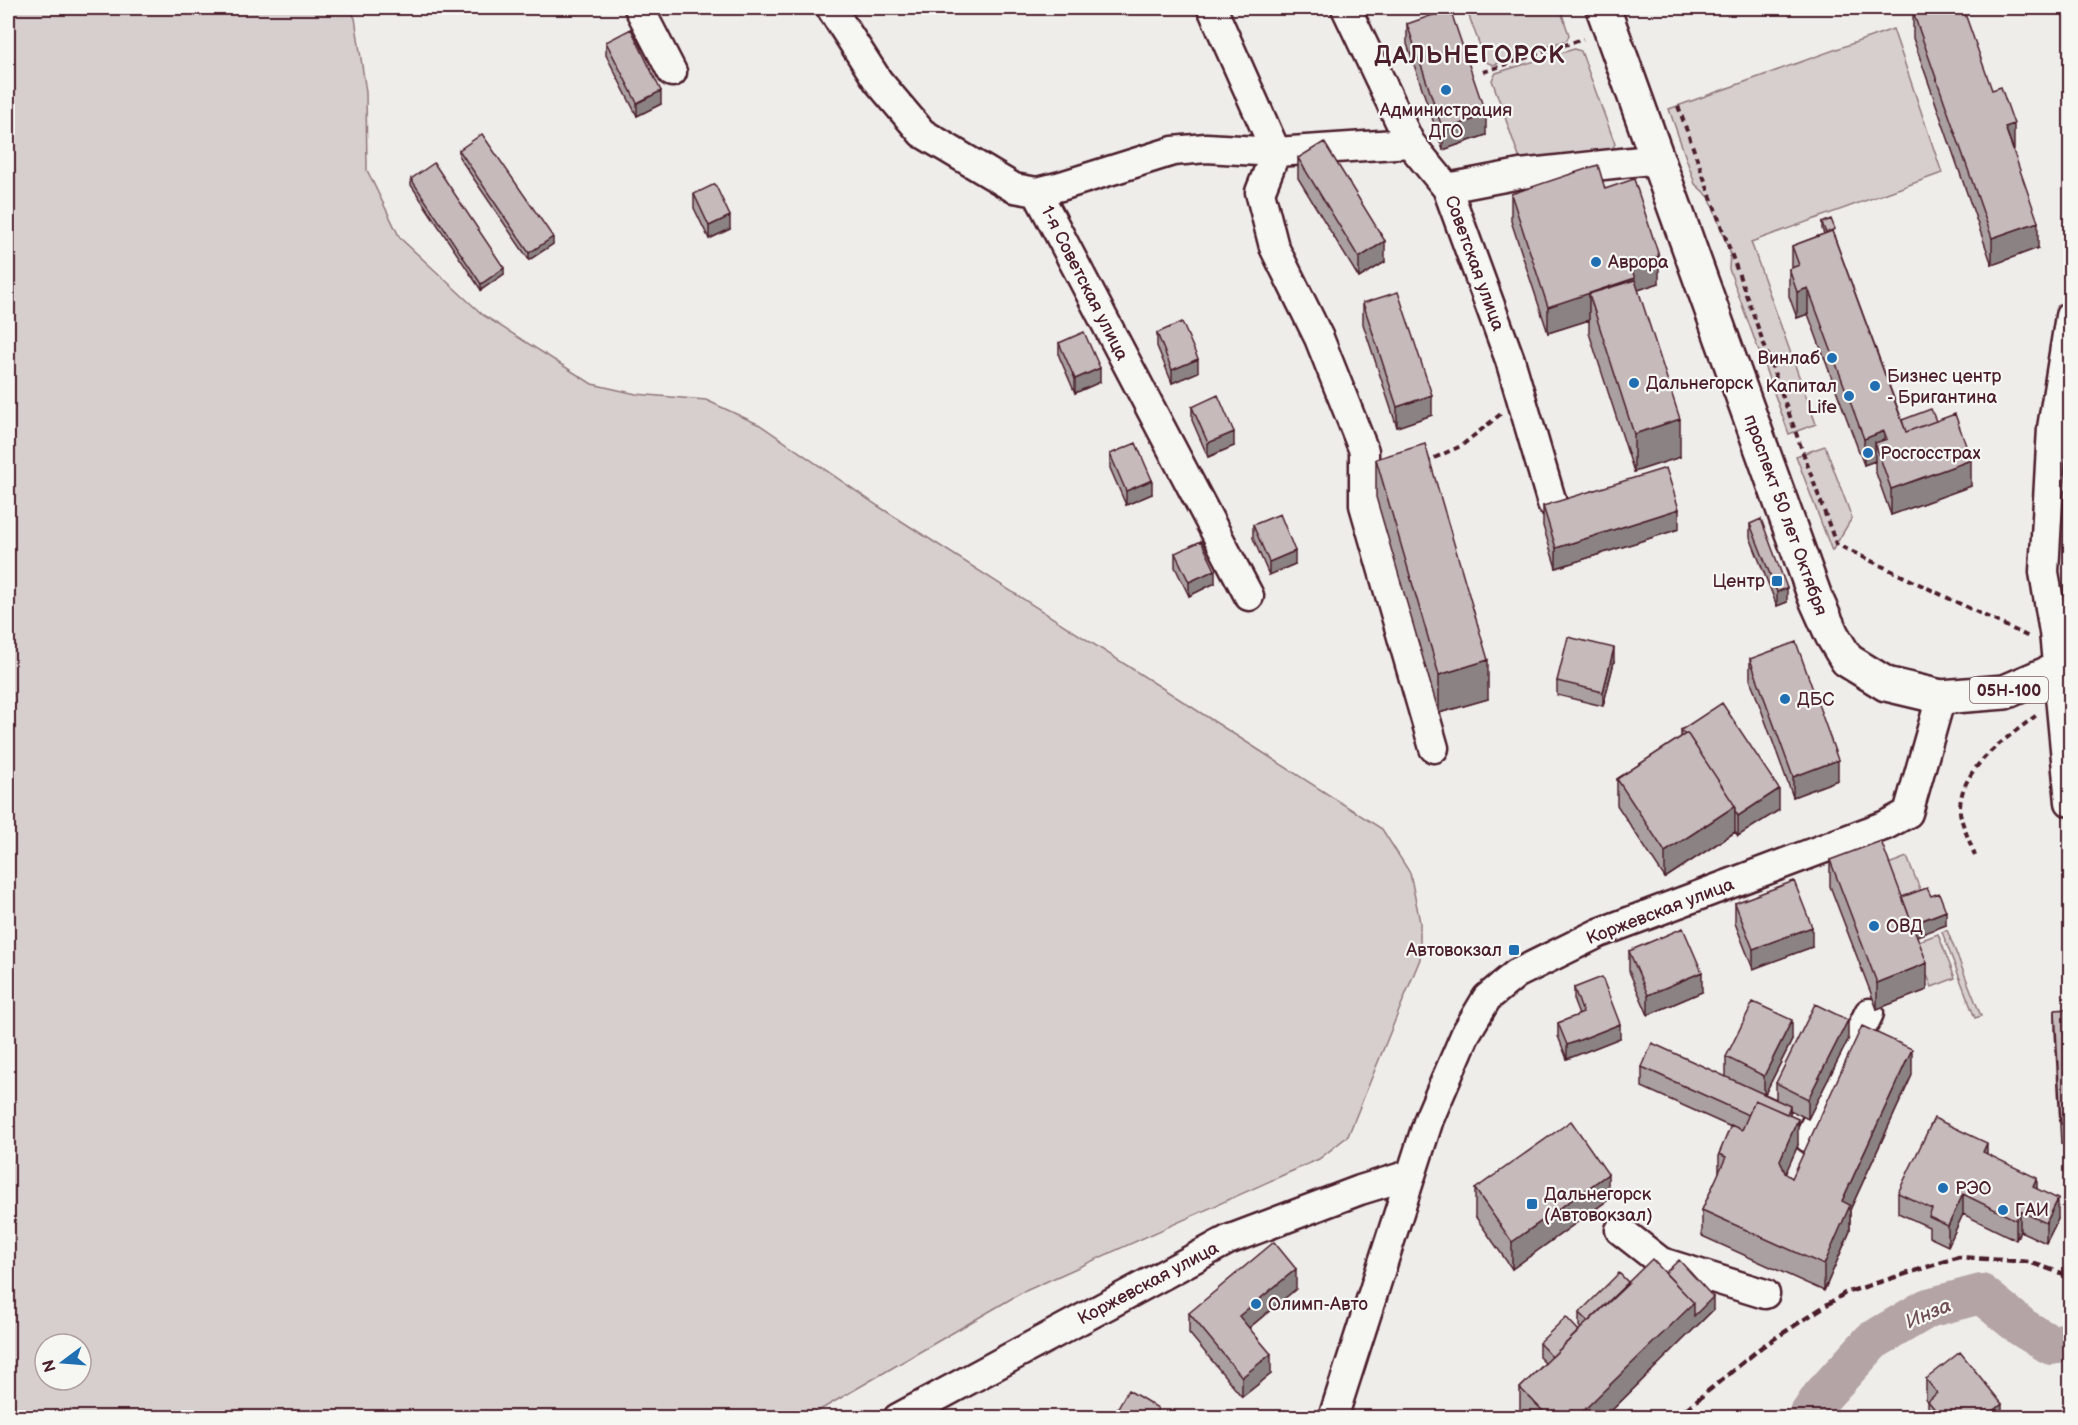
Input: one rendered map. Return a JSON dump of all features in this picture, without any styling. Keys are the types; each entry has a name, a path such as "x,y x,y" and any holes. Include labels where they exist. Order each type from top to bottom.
{"main road":[{"name":"проспект 50 лет Октября","path":"1603,8 1815,597 1832,635 1847,660 1886,684 1941,697 2005,692 2062,676"}],"street":[{"path":"639,8 672,72"},
{"name":"1-я Советская улица","path":"831,8 878,81 922,133 1014,188 1037,192 1249,596"},
{"path":"1212,8 1276,153 1260,192 1274,247 1319,338 1364,451 1364,505 1434,748"},
{"name":"Советская улица","path":"1346,8 1410,143 1447,188 1510,360 1552,503"},
{"path":"1037,192 1173,151 1206,148 1276,153 1410,143"},
{"path":"1447,188 1520,174 1659,159"},
{"path":"2070,316 2052,428 2044,572 2062,676 2070,802"},
{"name":"Коржевская улица","path":"1333,1418 1409,1174 1429,1119 1466,1034 1487,998 1515,974 1599,933 1886,825 1908,813 1941,697"},
{"path":"1809,1138 1869,1013"},
{"name":"Коржевская улица","path":"898,1418 1228,1240 1409,1174"},
{"path":"1620,1230 1661,1262 1766,1294"}],"path":[{"path":"1483,72 1583,39"},
{"path":"1678,105 1836,544 2031,637 2054,632"},
{"path":"1418,465 1461,446 1521,398"},
{"path":"1975,856 1960,812 1966,781 2062,676"}],"shaded area":[{"path":"8,8 349,8 355,18 366,92 367,170 400,238 483,315 592,384 636,394 706,400 760,425 878,506 1382,829 1410,873 1420,922 1420,959 1348,1136 1319,1159 1021,1293 808,1417 8,1417"},
{"path":"1466,8 1560,8 1569,35 1567,40 1493,65 1486,62"},
{"path":"1893,29 1942,173 1751,242 1816,424 1789,434 1729,269 1730,252 1709,197 1695,184 1669,109"},
{"path":"1574,49 1581,51 1615,144 1611,151 1528,163 1519,157 1492,80 1496,73"},
{"path":"1825,446 1852,518 1832,551 1796,456"},
{"path":"1907,857 1924,899 1900,908 1883,866"},
{"path":"1947,930 1981,1016 1975,1018 1942,932"},
{"path":"1938,934 1955,978 1932,987 1914,943"}],"building":[{"path":"1926,8 1963,8 1992,90 2001,87 2014,124 2005,127 2038,222 1992,238 1913,12"},
{"name":"Администрация ДГО","path":"1450,9 1486,115 1443,130 1407,24"},
{"path":"631,29 661,91 637,103 606,42"},
{"path":"482,134 553,237 529,253 459,150"},
{"path":"1324,142 1385,241 1359,258 1298,158"},
{"path":"434,163 504,268 481,284 411,179"},
{"path":"1598,165 1605,189 1634,179 1659,256 1630,266 1635,278 1548,307 1511,194"},
{"path":"715,184 730,216 709,226 694,194"},
{"path":"1831,219 1835,229 1826,233 1822,223"},
{"path":"1832,231 1906,432 1955,414 1971,460 1891,489 1875,443 1887,439 1884,431 1864,439 1808,288 1797,292 1789,269 1799,265 1792,246"},
{"path":"1635,280 1680,419 1634,434 1589,294"},
{"path":"1398,292 1432,395 1397,407 1363,303"},
{"path":"1182,322 1198,359 1172,370 1157,333"},
{"path":"1084,332 1100,368 1075,379 1059,343"},
{"path":"1218,395 1234,432 1208,443 1192,407"},
{"path":"1931,409 1936,421 1906,432 1902,420"},
{"path":"1136,443 1152,480 1126,491 1110,454"},
{"path":"1425,444 1488,660 1439,675 1376,459"},
{"path":"1666,468 1679,509 1556,548 1543,506"},
{"path":"1280,514 1295,551 1269,562 1253,525"},
{"path":"1761,519 1787,588 1777,592 1750,524"},
{"path":"1201,541 1215,570 1189,582 1175,553"},
{"path":"1568,637 1614,648 1603,692 1557,681"},
{"path":"1796,642 1838,760 1793,777 1750,659"},
{"path":"1722,703 1779,789 1738,816 1735,806 1687,733 1684,734 1681,730"},
{"path":"1687,733 1735,806 1665,852 1617,779"},
{"name":"ОВД","path":"1881,841 1927,963 1877,983 1830,860"},
{"path":"1794,881 1812,927 1753,949 1735,903"},
{"path":"1927,888 1931,896 1939,893 1946,911 1912,924 1902,897"},
{"path":"1683,928 1702,972 1648,995 1629,951"},
{"path":"1602,977 1620,1024 1567,1045 1558,1023 1583,1013 1574,988"},
{"path":"1753,1002 1792,1020 1764,1076 1726,1057"},
{"path":"1815,1004 1848,1020 1808,1099 1776,1083"},
{"path":"2070,1009 2070,1123 2061,1124 2055,1010"},
{"path":"1862,1026 1912,1049 1842,1201 1850,1205 1824,1265 1702,1210 1726,1157 1719,1154 1731,1125 1742,1130 1755,1100 1798,1119 1780,1160 1785,1173 1792,1178"},
{"path":"1652,1043 1790,1106 1787,1114 1755,1100 1748,1115 1642,1067"},
{"path":"1934,1118 1987,1143 1983,1152 2037,1178 2033,1187 2058,1199 2046,1223 2020,1211 2016,1220 1963,1194 1948,1226 1929,1217 1932,1209 1898,1193"},
{"path":"1571,1121 1608,1174 1512,1242 1475,1189"},
{"path":"1274,1242 1296,1269 1239,1316 1271,1354 1242,1377 1189,1313"},
{"path":"1652,1259 1694,1303 1583,1411 1567,1418 1550,1418 1520,1388"},
{"path":"1679,1260 1713,1297 1694,1316 1694,1303 1665,1273"},
{"path":"1619,1273 1629,1283 1588,1322 1579,1313"},
{"path":"1566,1317 1579,1331 1552,1357 1539,1343"},
{"path":"1960,1352 2002,1404 1985,1418 1960,1418 1957,1413 1951,1418 1942,1418 1928,1401 1937,1393 1926,1379"},
{"path":"1128,1390 1158,1408 1153,1418 1112,1418"}],"waterway":[{"name":"Инза","path":"1807,1418 1821,1397 1872,1341 1928,1308 1981,1294 2023,1328 2051,1345 2070,1342"}],"railway":[{"path":"1675,1418 1763,1346 1845,1293 1959,1257 2029,1262 2070,1276"}],"place":[{"name":"Администрация ДГО","path":"1446,90"},
{"name":"Аврора","path":"1596,262"},
{"name":"Винлаб","path":"1832,358"},
{"name":"Дальнегорск","path":"1634,383"},
{"name":"Бизнес центр - Бригантина","path":"1875,386"},
{"name":"Капитал Life","path":"1849,396"},
{"name":"Росгосстрах","path":"1868,453"},
{"name":"Центр","path":"1777,581"},
{"name":"ДБС","path":"1785,699"},
{"name":"ОВД","path":"1874,926"},
{"name":"Автовокзал","path":"1514,950"},
{"name":"РЭО","path":"1943,1188"},
{"name":"Дальнегорск (Автовокзал)","path":"1532,1204"},
{"name":"ГАИ","path":"2003,1210"},
{"name":"Олимп-Авто","path":"1256,1304"}],"district":[{"name":"ДАЛЬНЕГОРСК","path":"1470,55"}]}
